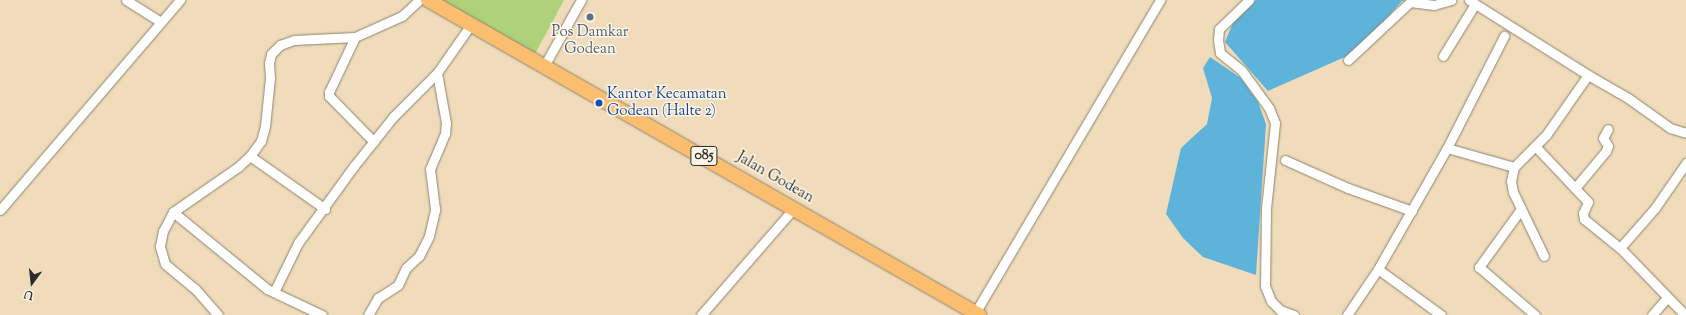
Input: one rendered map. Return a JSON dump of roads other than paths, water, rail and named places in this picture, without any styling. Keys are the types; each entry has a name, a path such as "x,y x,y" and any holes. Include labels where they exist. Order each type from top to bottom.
{"main road":[{"name":"Jalan Godean","path":"428,0 472,23 544,66 977,314"}],"street":[{"path":"126,0 161,22"},
{"path":"0,210 180,0"},
{"path":"218,315 163,260 160,246 163,231 173,212 250,156 261,141 265,126 270,78 269,63 274,51 280,45 294,40 355,37 402,16 419,0"},
{"path":"544,66 581,0"},
{"path":"977,314 1160,0"},
{"path":"1248,0 1219,29 1218,40 1220,53 1242,71 1269,108 1275,123 1266,209 1265,286 1271,301 1280,310 1294,315"},
{"path":"1348,60 1410,2 1434,5 1451,0"},
{"path":"1442,56 1472,2 1588,75 1628,98 1670,128 1686,133"},
{"path":"274,292 298,243 393,117 438,73 472,23"},
{"path":"1348,315 1378,269 1412,211 1447,148 1504,36"},
{"path":"355,37 329,92 329,96 374,142"},
{"path":"368,315 378,298 398,285 406,268 419,256 429,236 435,209 430,169 445,134 446,123 438,73"},
{"path":"1544,256 1512,187 1514,167 1546,136 1588,75"},
{"path":"1575,188 1606,151 1608,146 1603,138 1608,129"},
{"path":"1535,146 1588,202 1583,213 1584,219 1620,248 1685,315"},
{"path":"1447,148 1514,167"},
{"path":"250,156 325,209"},
{"path":"1285,160 1348,188 1412,211"},
{"path":"1620,248 1654,208 1686,163"},
{"path":"701,315 794,208"},
{"path":"1521,209 1479,267 1535,315"},
{"path":"173,212 274,292 322,315"},
{"path":"1378,269 1441,315"},
{"path":"1652,315 1667,298"}],"water":[{"path":"1256,0 1409,0 1402,1 1364,43 1345,57 1268,91 1225,42 1233,23"},
{"path":"1210,57 1241,78 1258,102 1266,124 1256,275 1203,257 1183,238 1166,214 1181,148 1207,124 1212,98 1203,68"}],"place":[{"name":"Pos Damkar Godean","path":"590,17"},
{"name":"Kantor Kecamatan Godean (Halte 2)","path":"599,103"}]}
